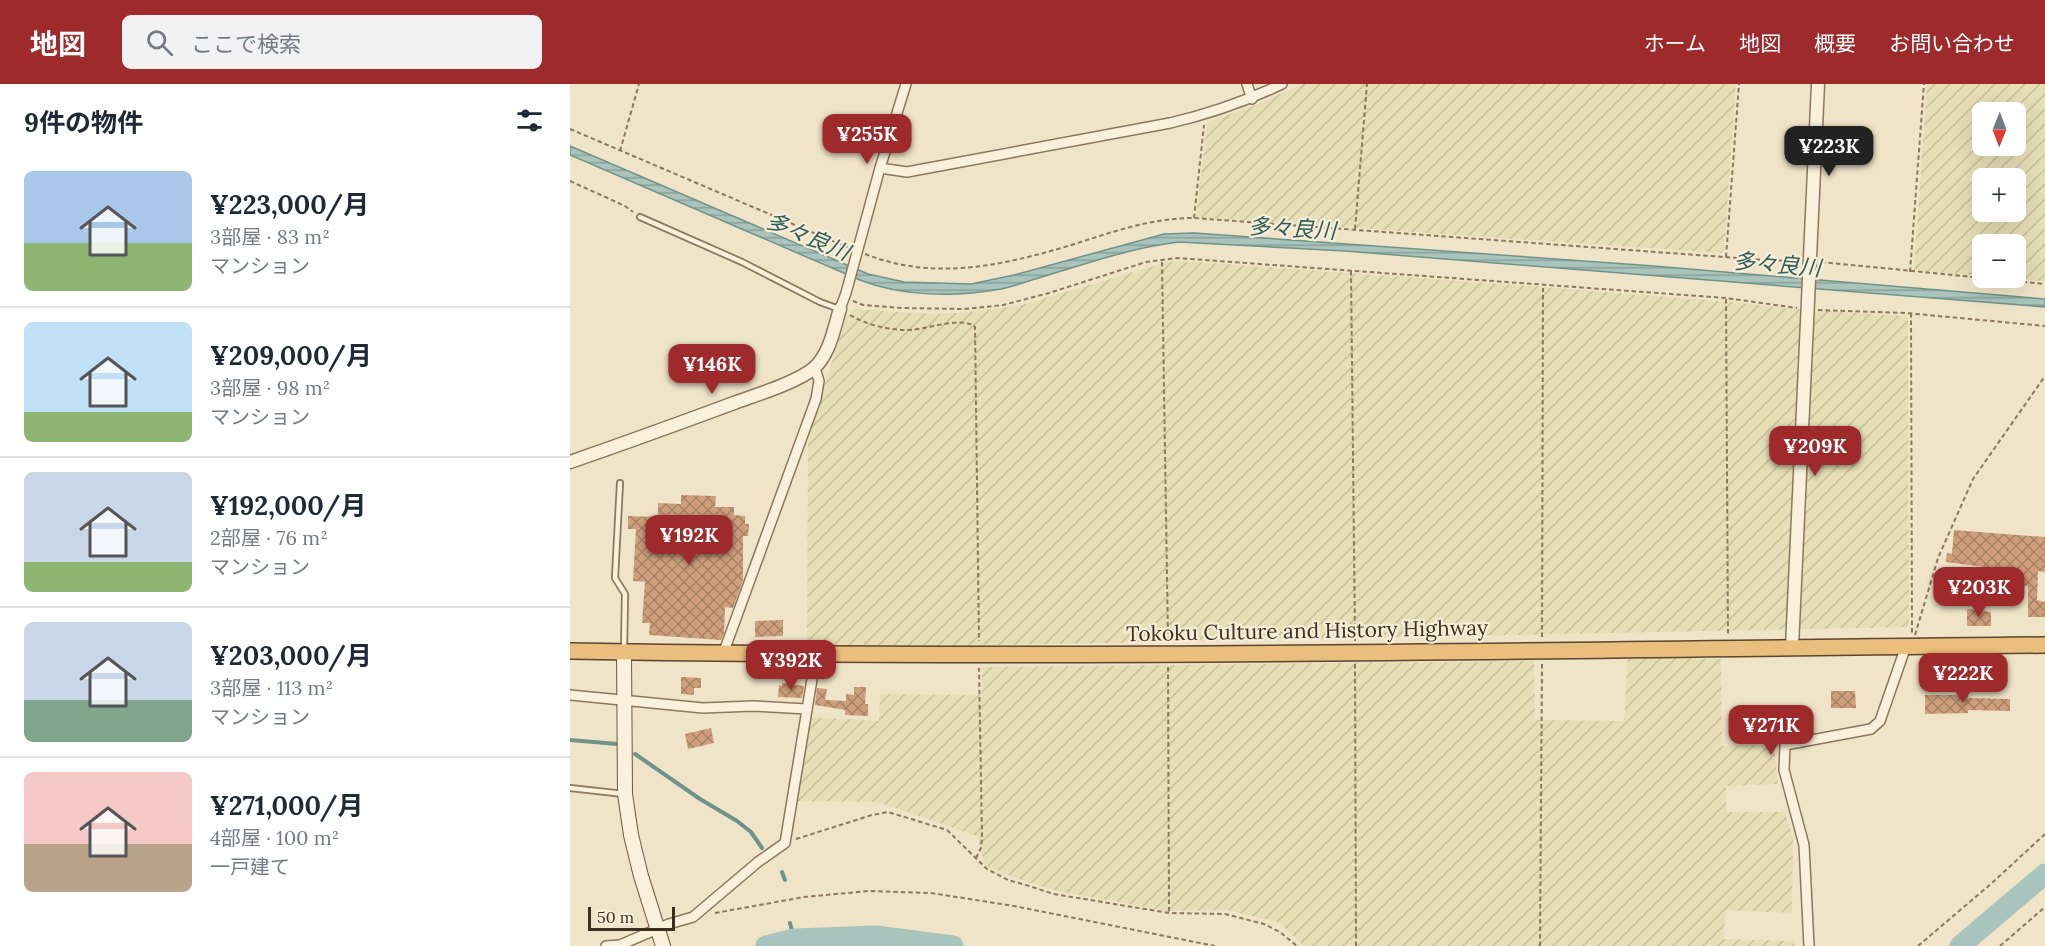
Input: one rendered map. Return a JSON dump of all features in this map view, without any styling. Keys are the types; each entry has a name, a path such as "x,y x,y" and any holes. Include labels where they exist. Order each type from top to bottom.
{"highway":[{"name":"Tokoku Culture and History Highway","path":"570,651 816,655 1168,655 2045,645"}],"main road":[{"path":"624,652 625,794 631,835 660,938"}],"street":[{"path":"570,462 752,396 815,368 831,339 906,84"},
{"path":"1247,84 1252,99"},
{"path":"880,168 907,172 1170,123 1205,115 1252,99 1282,84"},
{"path":"1792,647 1818,84"},
{"path":"723,654 816,399 819,381 815,368"},
{"path":"1809,946 1804,845 1784,770 1785,745 1871,729 1880,721 1911,646"},
{"path":"606,946 660,938 693,917 758,862 785,843 816,655"},
{"path":"570,695 704,708 753,706 807,710"}],"lane":[{"path":"640,217 742,262 820,302 843,300"},
{"path":"620,483 615,578 625,594 624,652"},
{"path":"570,788 625,794"}],"path":[{"path":"620,151 639,84"},
{"path":"1355,229 1367,84"},
{"path":"1726,256 1739,84"},
{"path":"1910,272 1924,84"},
{"path":"1194,218 1205,115"},
{"path":"570,129 857,253 914,268 956,269 1013,261 1138,224 1172,218 1194,218 1726,256 2045,284"},
{"path":"570,181 625,206 640,217"},
{"path":"843,300 863,304 964,309 1003,305 1049,294 1146,262 1177,258 1725,298 1808,308 1911,313 2045,326"},
{"path":"1162,261 1169,913"},
{"path":"1351,272 1356,946"},
{"path":"1540,946 1544,288"},
{"path":"1725,298 1728,648"},
{"path":"843,300 866,323 904,330 921,330 960,322 970,322 975,327 982,838 981,848 976,858"},
{"path":"1911,313 1911,646"},
{"path":"1911,646 1938,558 1973,478 2045,376"},
{"path":"785,843 888,812 947,830 987,868 1008,880 1053,894 1169,913 1225,914 1264,924 1280,932 1298,946"},
{"path":"1918,946 2045,834"},
{"path":"693,917 804,897 869,891 931,894 1014,906 1215,946"},
{"path":"2000,946 2045,907"}],"shaded area":[{"path":"1303,84 1736,84 1724,250 1721,253 1196,217 1209,121 1251,107"},
{"path":"1927,84 2045,84 2045,281 2026,280 2026,234 1972,234 1972,275 1914,270"},
{"path":"1180,261 1906,316 1908,319 1909,627 807,649 808,437 845,320 856,309 929,314 1018,306 1167,262"},
{"path":"1628,657 1721,659 1722,746 1774,745 1778,784 1726,786 1726,812 1785,812 1793,840 1792,913 1726,910 1723,939 1794,941 1795,946 1304,946 1280,923 1228,910 1167,911 1058,891 1015,878 985,865 977,836 879,802 796,801 809,717 879,721 880,694 982,695 982,667 1534,661 1535,720 1624,721"}],"water":[{"path":"570,146 868,274 904,282 971,284 1014,275 1164,234 1194,233 1654,266 2045,299 2045,307 1345,251 1179,242 1128,252 1001,289 930,294 894,290 860,280 570,155"}],"building":[{"path":"681,495 716,496 715,507 734,507 734,515 745,516 745,524 749,524 748,536 743,536 743,580 733,608 725,607 724,633 721,640 649,635 650,623 642,623 645,582 633,581 636,529 628,529 628,516 658,517 658,503 681,504"},
{"path":"1954,530 2045,537 2045,572 2038,571 2037,600 2045,602 2045,617 2028,617 2028,586 2015,585 2016,571 1946,562 1947,553 1952,554"},
{"path":"1967,609 1991,612 1991,626 1967,626"},
{"path":"783,620 783,636 755,637 755,621"},
{"path":"681,677 701,678 701,688 694,688 694,695 681,694"},
{"path":"782,683 804,686 802,698 778,697 779,685 782,686"},
{"path":"854,687 866,687 865,704 868,704 868,716 845,715 845,710 815,705 817,688 827,689 825,700 846,701 846,694 854,695"},
{"path":"1831,691 1855,691 1856,708 1831,708"},
{"path":"1925,695 1968,695 1968,698 2010,699 2010,711 1968,710 1968,713 1925,714"},
{"path":"711,728 714,743 688,749 685,734"}],"waterway":[{"path":"570,740 617,744"},
{"path":"635,754 700,799 737,821 751,832 762,848"},
{"path":"782,872 785,880"},
{"path":"1960,946 2045,874"},
{"path":"790,923 794,939"},
{"path":"766,946 794,939 876,936 953,946"}],"water label":[{"name":"多々良川","path":"1292,228"},
{"name":"多々良川","path":"808,236"},
{"name":"多々良川","path":"1777,264"}]}
